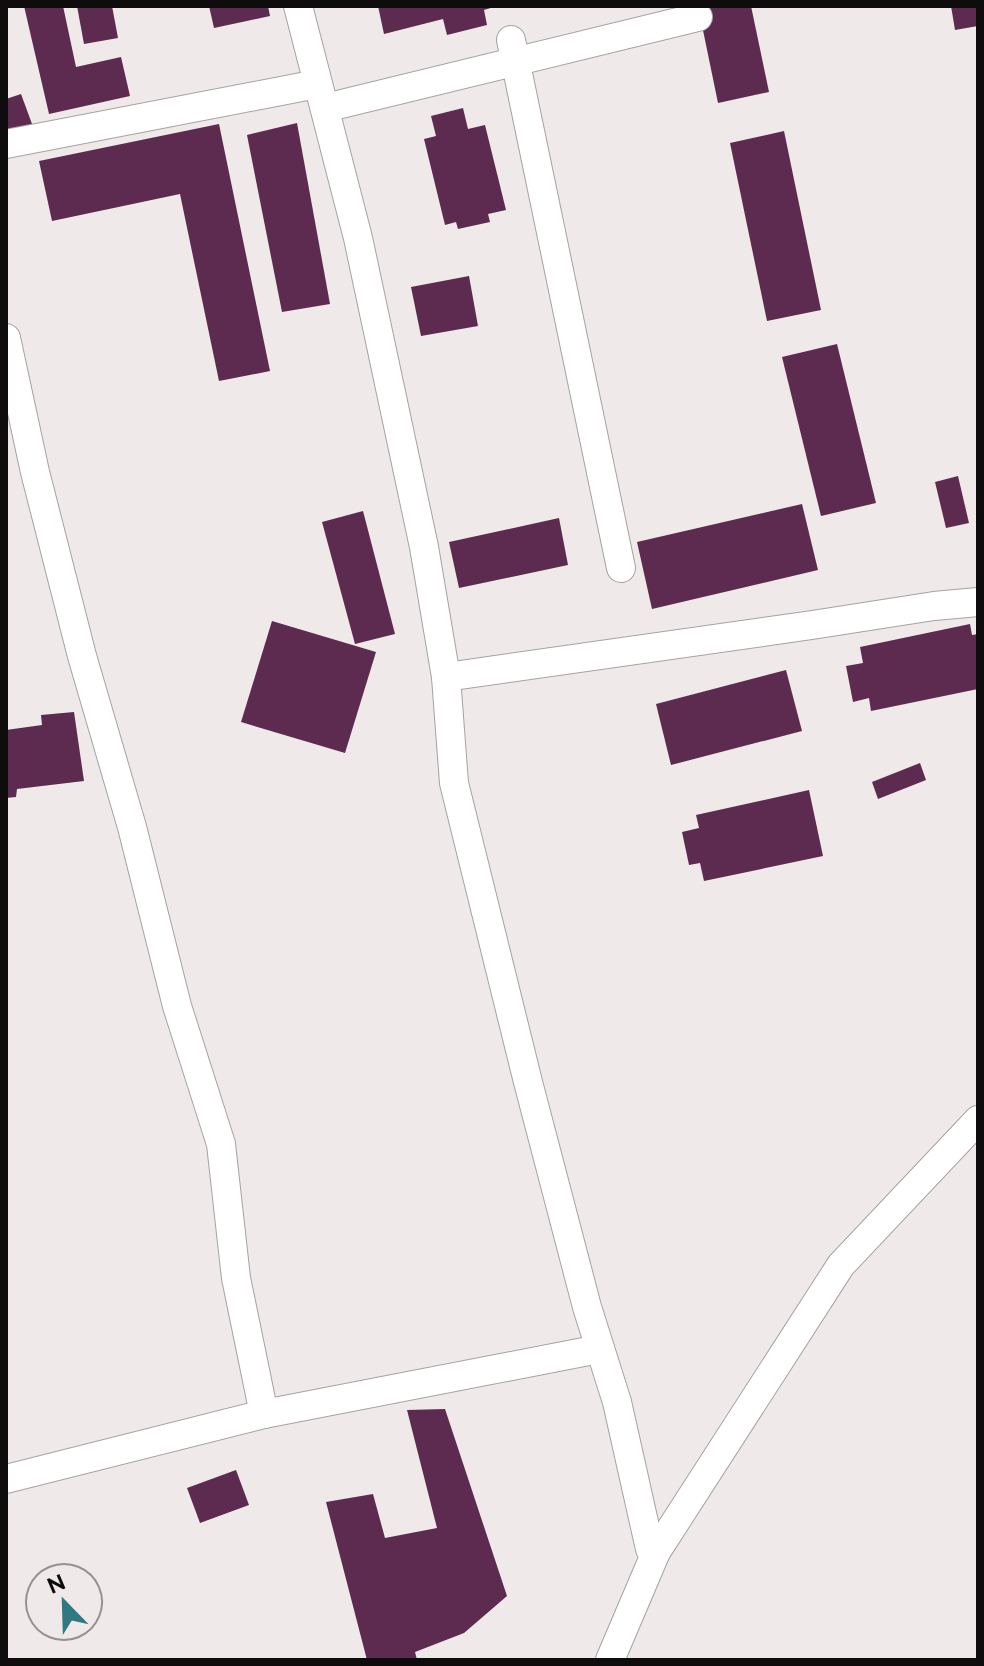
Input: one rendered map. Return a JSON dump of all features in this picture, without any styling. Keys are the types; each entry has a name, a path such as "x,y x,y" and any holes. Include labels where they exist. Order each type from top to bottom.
{"street":[{"path":"298,6 358,238 424,547 446,677 454,783 532,1097 599,1349 617,1402 650,1549 656,1552"},
{"path":"6,144 321,96 513,51 698,17"},
{"path":"513,51 621,568"},
{"path":"6,338 35,472 82,656 132,827 177,1006 221,1144 236,1278 264,1414"},
{"path":"446,677 978,602"},
{"path":"610,1660 656,1552 841,1265 978,1120"},
{"path":"6,1479 264,1414 599,1349"}],"building":[{"path":"24,6 63,6 76,67 121,57 130,96 49,114"},
{"path":"77,6 112,6 118,38 84,44"},
{"path":"209,6 268,6 270,16 214,28"},
{"path":"378,6 494,7 484,10 487,25 447,35 443,19 384,34"},
{"path":"698,6 751,6 769,92 718,103"},
{"path":"951,6 978,6 978,26 955,30"},
{"path":"21,94 35,132 6,140 6,99"},
{"path":"463,108 468,129 485,125 506,210 488,214 490,222 458,229 456,222 445,225 424,139 436,136 431,116"},
{"path":"297,123 330,304 282,312 247,135"},
{"path":"219,124 270,371 219,381 180,194 52,221 39,161"},
{"path":"784,131 821,310 767,321 730,143"},
{"path":"469,276 478,326 421,336 411,287"},
{"path":"837,344 876,503 821,516 782,357"},
{"path":"958,476 969,523 946,528 935,482"},
{"path":"802,504 818,570 652,609 637,542"},
{"path":"363,511 395,634 355,644 322,522"},
{"path":"559,518 568,565 459,588 449,542"},
{"path":"272,621 376,652 345,753 241,722"},
{"path":"970,624 972,635 978,634 978,689 871,711 869,698 853,702 846,666 863,663 860,647"},
{"path":"786,670 802,731 671,765 656,704"},
{"path":"74,712 84,781 17,789 16,797 6,798 6,730 42,725 41,715"},
{"path":"920,763 926,780 878,799 872,782"},
{"path":"809,790 823,856 704,881 700,863 689,865 682,832 699,828 696,815"},
{"path":"445,1409 507,1596 464,1633 415,1652 417,1660 367,1660 326,1502 373,1494 385,1538 437,1528 407,1410"},
{"path":"236,1470 249,1505 200,1523 187,1488"}]}
